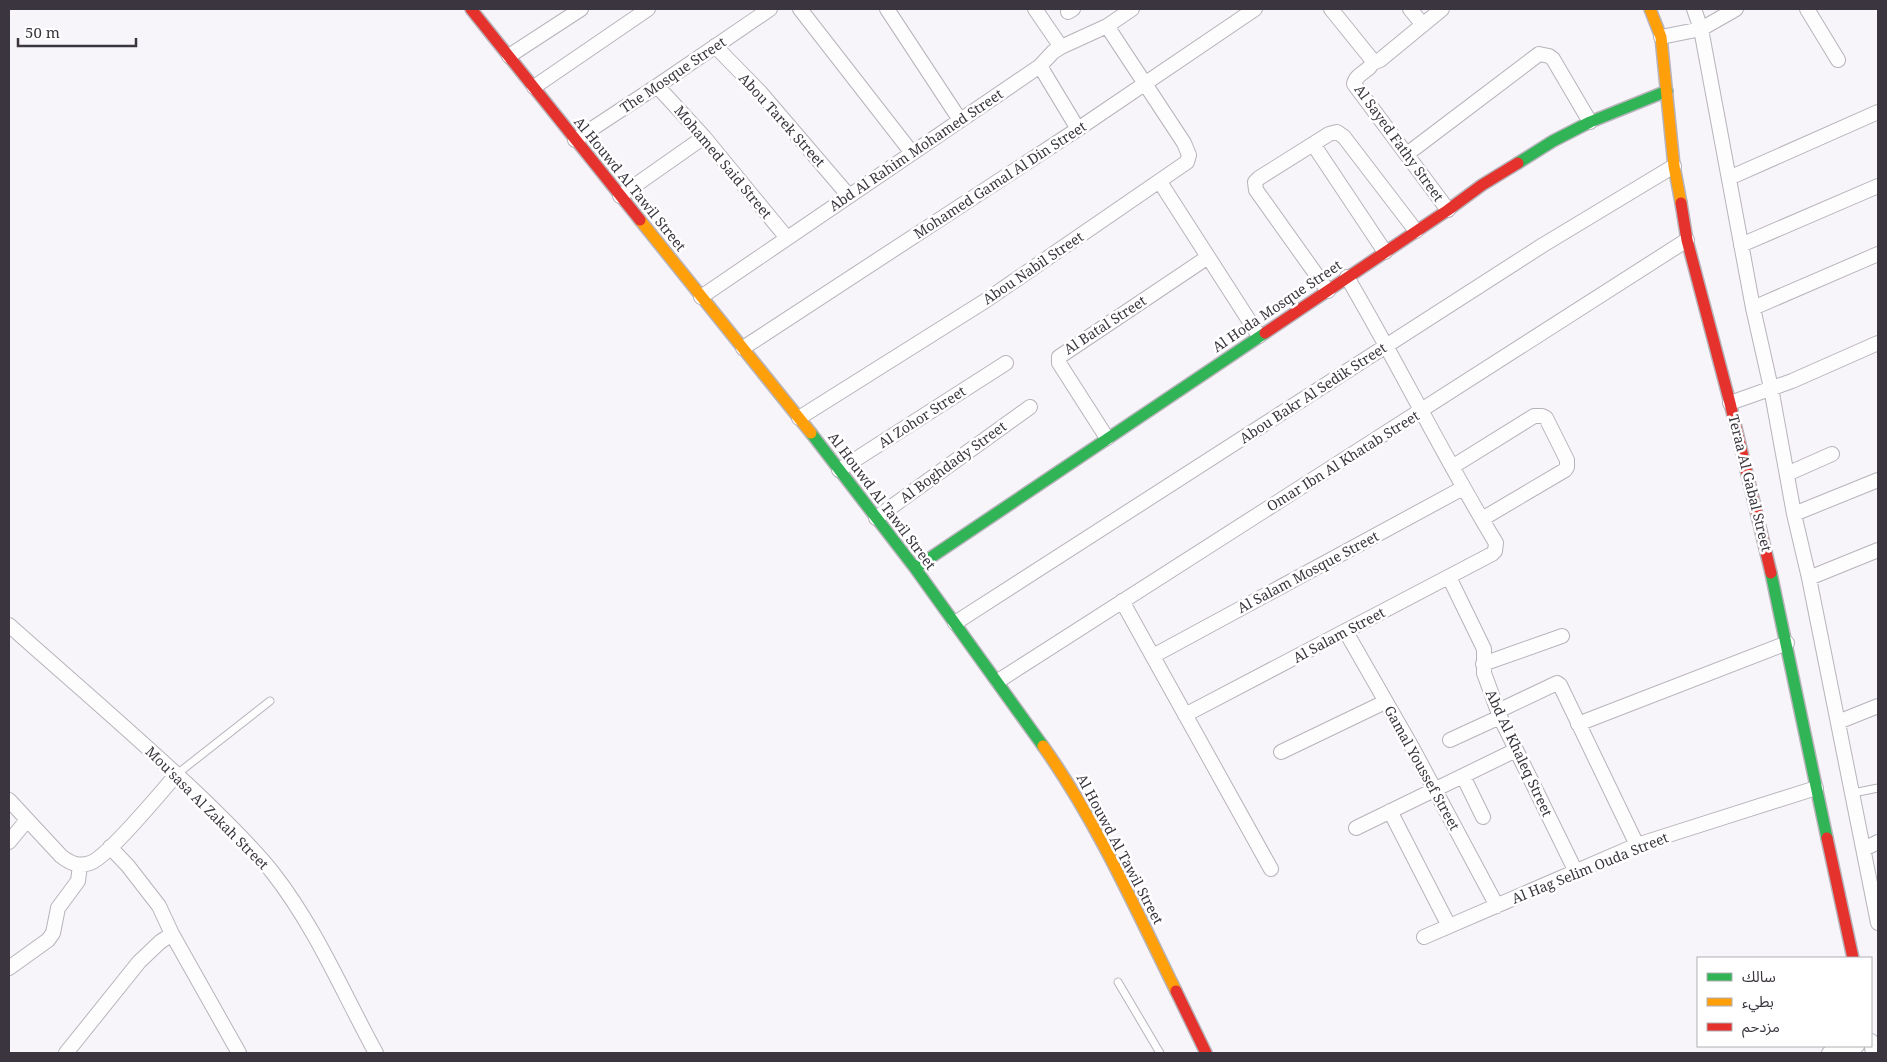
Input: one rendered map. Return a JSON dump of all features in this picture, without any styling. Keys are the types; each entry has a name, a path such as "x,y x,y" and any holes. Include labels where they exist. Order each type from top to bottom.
{"street":[{"path":"508,56 581,9"},
{"path":"534,87 648,9"},
{"name":"The Mosque Street","path":"575,140 770,9"},
{"path":"800,9 912,152"},
{"path":"887,9 960,120"},
{"path":"1035,9 1061,47"},
{"name":"Abd Al Rahim Mohamed Street","path":"701,297 1040,66 1053,52 1107,26 1132,9"},
{"name":"Mohamed Gamal Al Din Street","path":"743,348 1078,129 1255,9"},
{"name":"Al Sayed Fathy Street","path":"1331,9 1374,63 1356,78 1354,84 1448,210"},
{"path":"1410,9 1423,25"},
{"path":"1374,63 1442,9"},
{"name":"Teraa Al Gabal Street","path":"1650,9 1661,37 1674,166 1687,240 1730,403 1772,575 1853,957"},
{"path":"1694,9 1701,29 1753,308 1771,388 1794,514 1809,578 1878,922"},
{"path":"1661,37 1701,29 1736,9"},
{"path":"1807,9 1838,60"},
{"name":"Al Houwd Al Tawil Street","path":"474,10 508,56 799,418 998,681 1058,767 1092,823 1206,1053"},
{"path":"1107,26 1145,84"},
{"name":"Abou Tarek Street","path":"715,46 760,92 849,196"},
{"path":"1407,154 1540,54 1549,56 1552,60 1590,122"},
{"path":"1040,66 1078,129"},
{"name":"Abou Nabil Street","path":"799,418 985,301 1182,167 1187,162 1189,155 1184,143 1145,84"},
{"name":"Mohamed Said Street","path":"657,86 704,137 787,238"},
{"name":"Al Hoda Mosque Street","path":"914,568 1258,336 1348,278 1517,162 1590,122 1667,91"},
{"path":"1729,178 1878,112"},
{"path":"1328,291 1256,190 1255,182 1259,178 1329,134 1333,132 1341,134 1416,231"},
{"path":"620,196 704,137"},
{"path":"1312,144 1385,252"},
{"name":"Abou Bakr Al Sedik Street","path":"955,623 1543,245 1674,166"},
{"path":"1160,182 1258,336"},
{"path":"1741,245 1878,186"},
{"name":"Omar Ibn Al Khatab Street","path":"998,681 1687,240"},
{"path":"1753,308 1878,254"},
{"name":"Al Batal Street","path":"1107,438 1058,363 1058,356 1208,257"},
{"path":"1348,278 1387,345 1463,488 1482,519 1565,470 1567,460 1546,418 1534,416 1452,467"},
{"path":"1730,403 1878,344"},
{"name":"Al Zohor Street","path":"839,470 1006,363"},
{"name":"Al Boghdady Street","path":"876,518 1030,407"},
{"path":"1787,474 1832,454"},
{"path":"1794,514 1878,480"},
{"name":"Al Salam Mosque Street","path":"1153,656 1463,488"},
{"name":"Al Salam Street","path":"1185,714 1346,632 1492,554 1495,551 1496,543 1482,519"},
{"path":"1809,578 1878,550"},
{"name":"Abd Al Khaleq Street","path":"1449,577 1484,649 1484,673 1499,714 1576,872"},
{"path":"1122,601 1271,869"},
{"name":"Mou'sasa Al Zakah Street","path":"9,625 177,774 234,830 273,873 298,908 319,944 376,1053"},
{"name":"Gamal Youssef Street","path":"1346,632 1497,906"},
{"path":"1483,664 1562,636"},
{"path":"1578,724 1787,643"},
{"path":"1450,740 1558,684 1637,845"},
{"path":"1281,752 1385,702"},
{"path":"1838,722 1878,706"},
{"path":"1356,828 1516,750"},
{"path":"9,800 61,856 70,863 88,864 97,860 110,847 177,774"},
{"path":"1463,776 1483,817"},
{"name":"Al Hag Selim Ouda Street","path":"1424,936 1637,845 1816,788"},
{"path":"1390,811 1449,926"},
{"path":"9,842 27,820"},
{"path":"1864,849 1878,842"},
{"path":"110,847 128,866 159,906 172,934 239,1053"},
{"path":"9,968 48,940 53,933 58,908 78,880 80,865"},
{"path":"66,1053 138,962 172,934"},
{"path":"1829,1053 1853,1047"}],"lane":[{"path":"177,774 270,701"},
{"path":"1852,794 1878,788"},
{"path":"1118,982 1160,1053"}],"traffic: fast":[{"path":"1518,163 1553,141 1590,122 1667,91"},
{"path":"915,568 1265,333"},
{"path":"811,433 915,568 1043,746"},
{"path":"1771,573 1827,838"}],"traffic: slow":[{"path":"1650,9 1661,37 1674,166 1681,203"},
{"path":"640,220 811,433"},
{"path":"1043,746 1063,775 1098,835 1176,991"}],"traffic: jam":[{"path":"471,9 640,220"},
{"path":"1265,333 1482,185 1518,163"},
{"path":"1681,203 1687,240 1730,403 1771,573"},
{"path":"1827,838 1853,957"},
{"path":"1176,991 1206,1053"}]}
